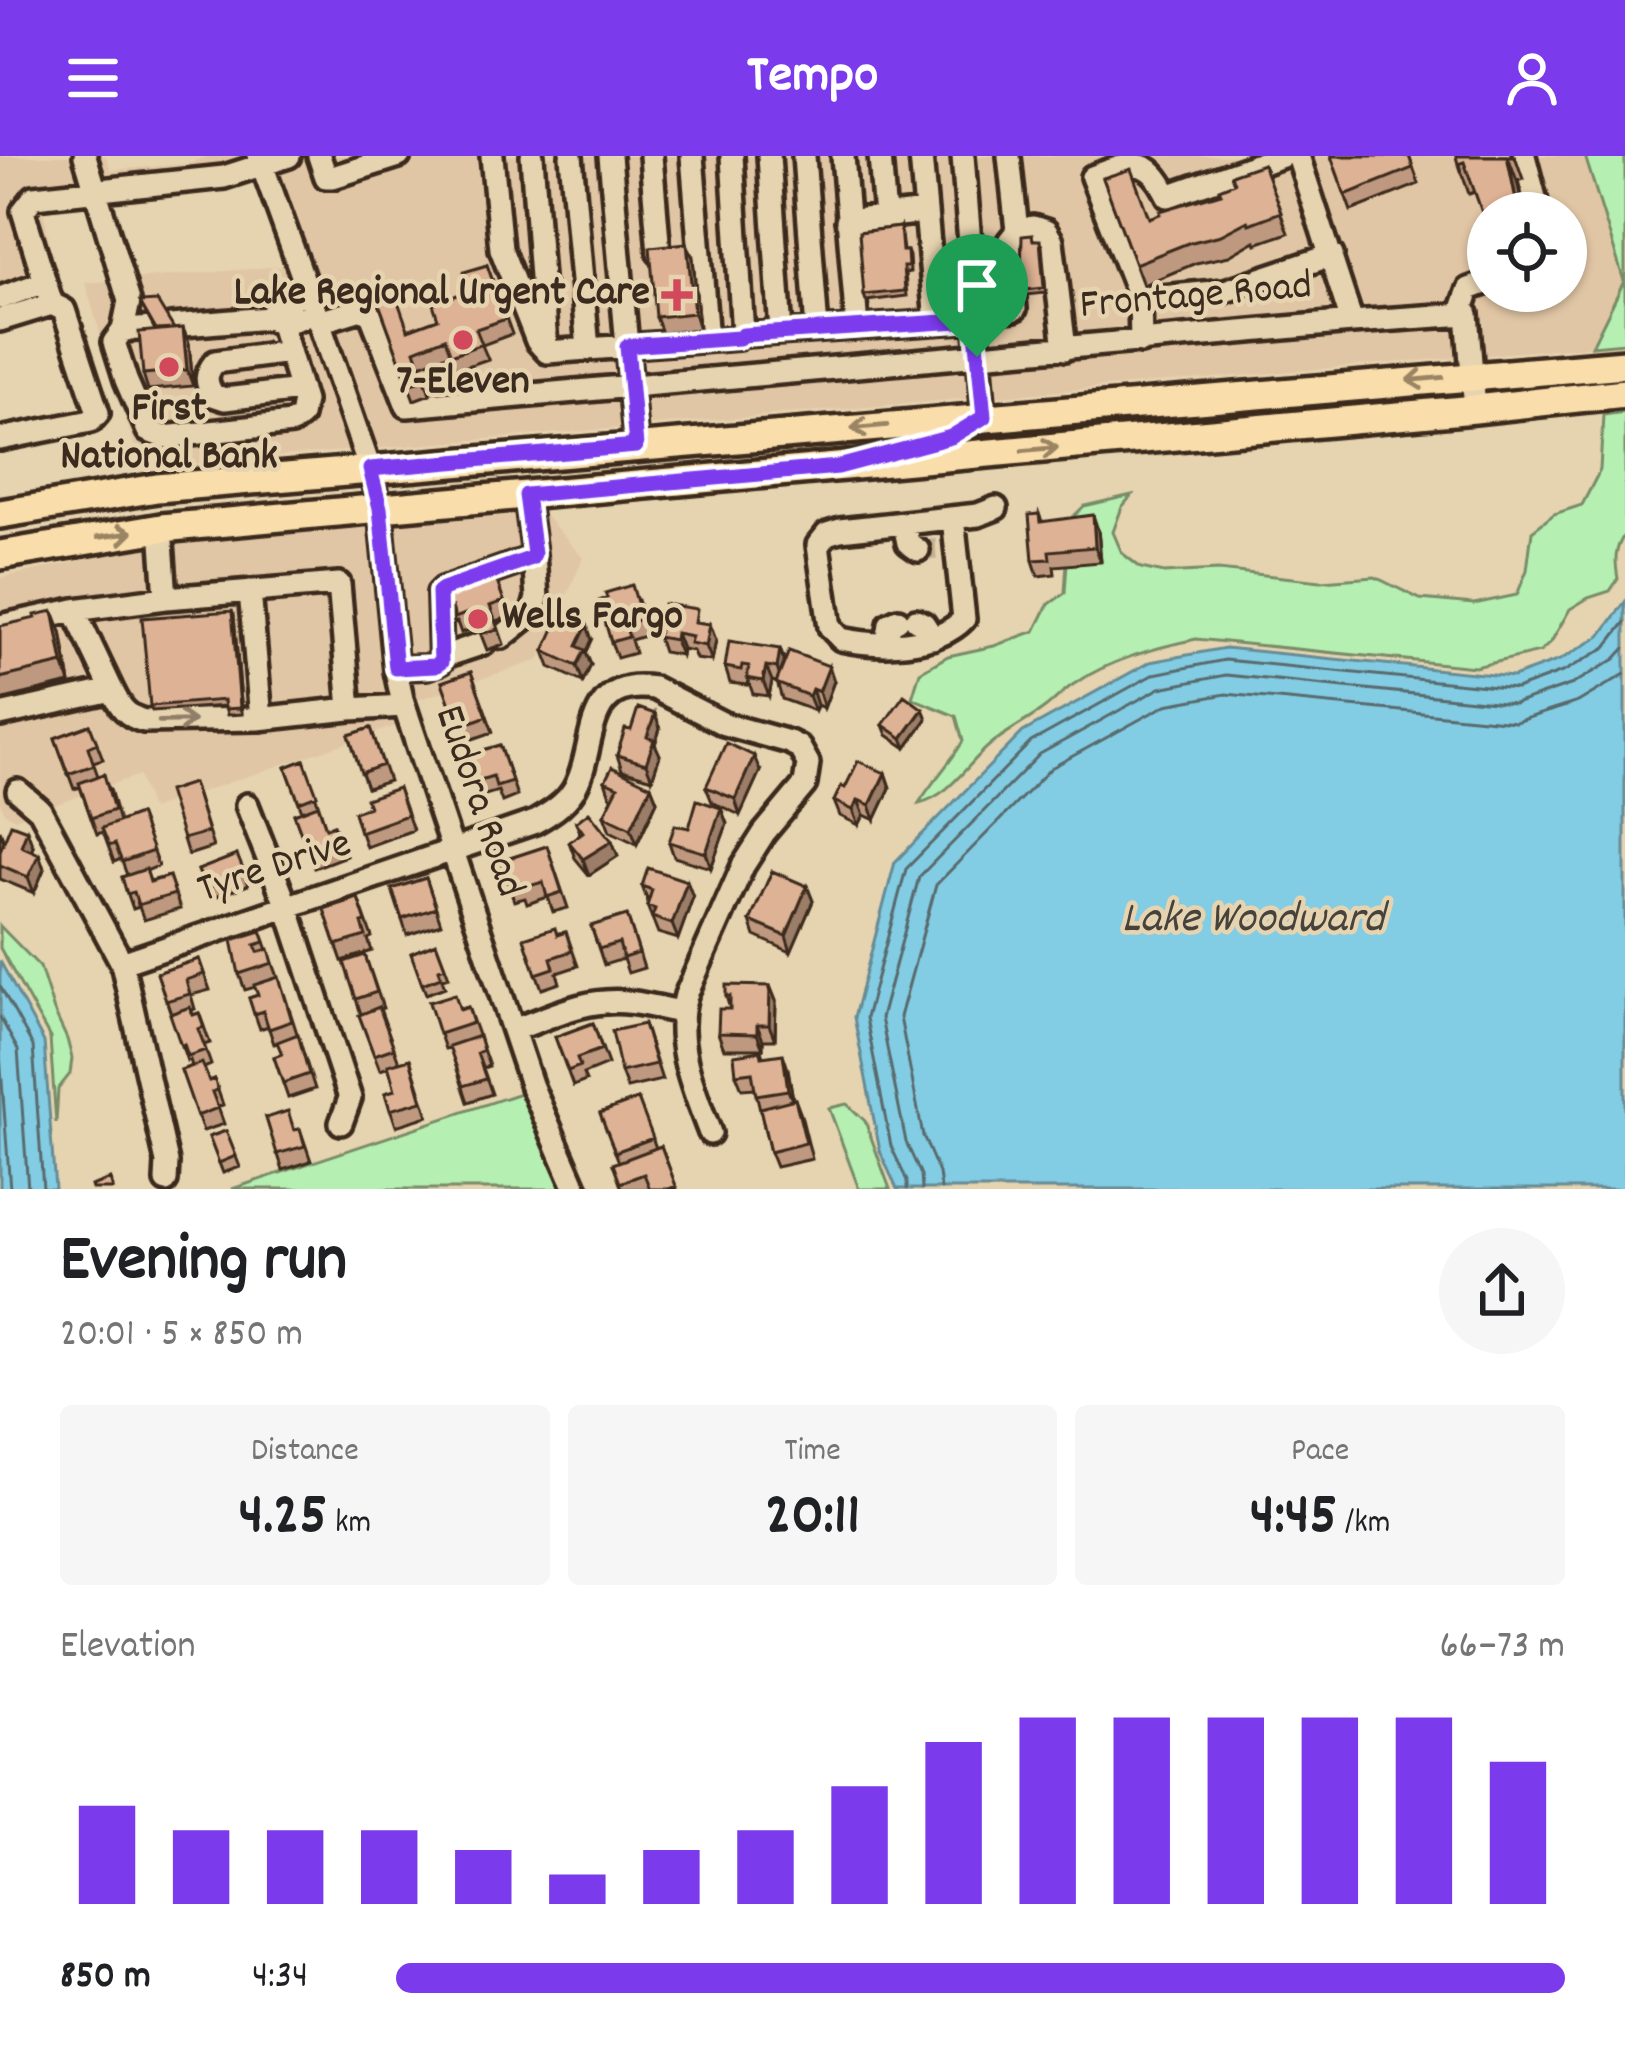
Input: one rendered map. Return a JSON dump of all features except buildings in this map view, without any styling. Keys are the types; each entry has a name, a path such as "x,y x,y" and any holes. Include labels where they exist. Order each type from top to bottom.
{"main road":[{"path":"0,514 157,488 1625,364"},
{"path":"0,555 161,529 1625,393"},
{"path":"838,467 951,437 984,417"}],"street":[{"path":"85,156 129,301 123,330 114,342 148,431 164,437 292,423 301,416 304,401 275,321"},
{"path":"0,440 91,421 98,413 64,310 49,293 23,211 34,196 224,176 261,160 290,156"},
{"path":"319,156 326,177 399,156"},
{"path":"492,156 501,249 537,341 547,352"},
{"path":"532,156 547,352"},
{"path":"571,156 588,349"},
{"path":"610,156 636,446"},
{"path":"651,156 658,253"},
{"path":"692,156 706,340"},
{"path":"731,156 743,335"},
{"path":"769,156 781,332"},
{"path":"804,156 817,330"},
{"path":"843,156 857,327"},
{"path":"880,156 884,217"},
{"path":"921,156 937,322"},
{"path":"963,156 984,417"},
{"path":"1009,156 1017,231"},
{"path":"1141,342 1140,299 1092,177 1134,161 1147,163 1158,171 1168,196 1282,156"},
{"path":"1298,156 1352,322"},
{"path":"1524,156 1533,192"},
{"name":"Eudora Road","path":"261,160 370,469 380,508 404,706 539,1106 576,1189"},
{"path":"848,220 925,212"},
{"path":"547,352 937,322 1015,308 1009,241 1017,231 1033,227 1046,231 1052,241 1065,349"},
{"path":"619,256 699,249"},
{"path":"1140,299 1225,291 1332,255"},
{"path":"0,298 49,293"},
{"path":"0,320 49,293"},
{"path":"1467,295 1460,315 1467,314 1475,409"},
{"name":"Frontage Road","path":"315,309 368,307 406,406 1460,315"},
{"path":"123,330 275,321 315,309"},
{"path":"289,352 215,362 207,372 206,384 213,395 225,399 300,390"},
{"path":"396,668 435,666 442,657 493,640 533,612 537,598 526,495"},
{"path":"953,518 937,548 964,620 933,638 887,644 841,639 830,627 818,545 827,534 840,530 979,515 996,508"},
{"path":"904,524 908,543 937,548"},
{"path":"161,529 166,598"},
{"path":"442,657 439,592 525,562 534,554"},
{"path":"0,626 166,598 340,584 350,710"},
{"path":"254,591 262,719"},
{"path":"74,610 120,708 144,722 262,719 404,706"},
{"path":"887,644 890,624 907,620 924,624 933,638"},
{"name":"Tyre Drive","path":"122,963 536,822 563,803 577,783 597,714 608,699 643,686 724,724 776,736 799,747 808,763 805,784 743,866 695,968 682,1012"},
{"path":"0,715 112,690"},
{"path":"18,791 40,810 122,963 167,1162 166,1181"},
{"path":"247,805 287,907 350,1098 341,1123"},
{"path":"513,1030 604,1001 682,1012 684,1054 710,1133"}],"shaded area":[{"path":"0,156 106,156 111,170 189,164 208,156 252,156 355,450 144,468 85,283 283,266 255,183 58,206 44,213 53,263 44,282 0,299"},
{"path":"267,156 1585,156 1624,281 1592,346 370,449"},
{"path":"543,513 583,558 539,660 414,701 414,713 408,697 389,524"},
{"path":"375,525 402,724 151,809 139,775 15,819 5,813 0,803 0,578 180,539"}],"green space":[{"path":"1585,156 1625,156 1625,343 1592,346 1624,281"},
{"path":"1625,412 1625,534 1616,555 1618,579 1610,591 1570,609 1540,652 1475,667 1196,639 1117,662 1074,684 990,745 940,794 919,803 963,741 956,716 912,698 920,672 948,656 1035,631 1048,605 1065,593 1067,562 1059,531 1084,506 1132,495 1113,532 1122,553 1141,568 1321,581 1375,577 1420,599 1474,604 1517,595 1527,570 1532,531 1554,514 1582,505 1600,470 1603,415"},
{"path":"0,926 40,967 67,1039 70,1074 58,1089 56,1123 50,1038 0,948"},
{"path":"526,1091 568,1189 232,1189"},
{"path":"847,1104 865,1121 890,1189 859,1189 829,1108"}],"water":[{"name":"Lake Woodward","path":"1625,602 1625,1189 897,1189 880,1151 854,1017 895,862 1023,732 1150,662 1225,648 1513,677 1560,660 1600,636"},
{"path":"0,961 44,1042 55,1189 0,1189"}],"tunnel":[{"path":"918,550 936,549"}],"place":[{"name":"Lake Regional Urgent Care","path":"677,295"},
{"name":"7-Eleven","path":"463,340"},
{"name":"First National Bank","path":"169,367"},
{"name":"Wells Fargo","path":"478,619"}],"route":[{"path":"975,320 977,357 984,417 951,437 838,467 526,495 532,558 439,592 441,662 396,668 380,508 370,469 636,446 627,346 975,320"}]}
